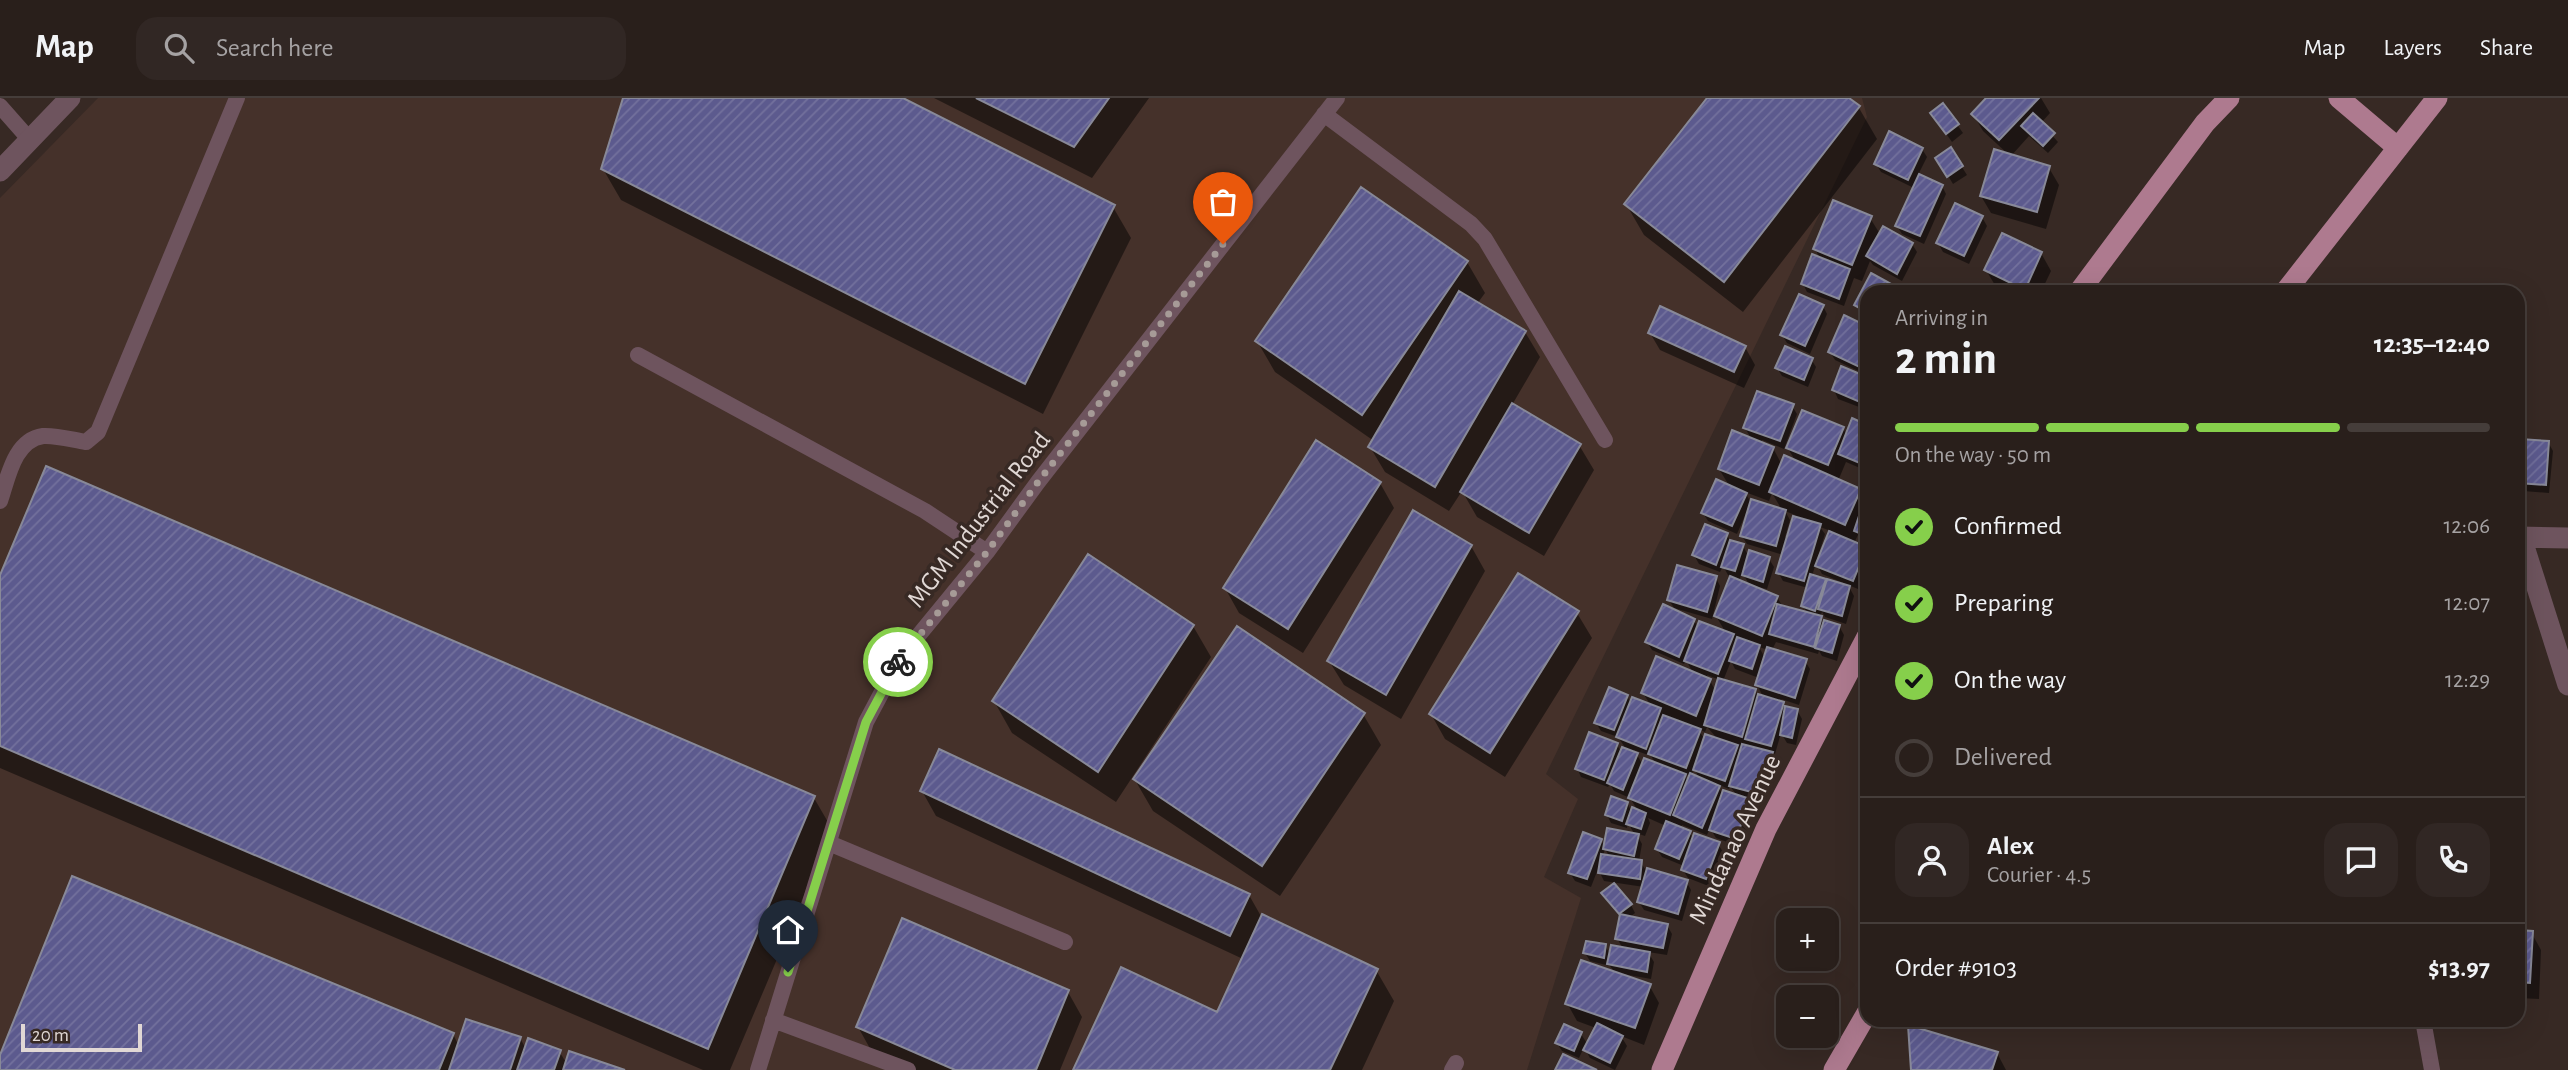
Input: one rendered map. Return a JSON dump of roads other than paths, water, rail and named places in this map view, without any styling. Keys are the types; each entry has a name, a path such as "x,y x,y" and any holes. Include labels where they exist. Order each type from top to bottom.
{"main road":[{"path":"2084,285 2205,123 2229,98"},
{"path":"2339,98 2399,148"},
{"path":"2291,285 2437,98"},
{"name":"Mindanao Avenue","path":"1662,1070 1766,829 1860,650"},
{"path":"1834,1070 1860,1025"}],"street":[{"path":"0,171 70,98"},
{"path":"2525,537 2568,538"},
{"path":"2525,552 2568,685"}],"lane":[{"path":"0,501 17,454 30,440 45,436 86,442 98,432 237,98"},
{"name":"MGM Industrial Road","path":"758,1070 866,722 900,659 987,552 1038,482 1337,98"},
{"path":"0,106 30,139"},
{"path":"1324,114 1471,224 1485,240 1605,440"},
{"path":"638,355 925,511 987,552"},
{"path":"829,843 1065,942"},
{"path":"773,1020 908,1070"},
{"path":"2424,1027 2432,1070"}]}
